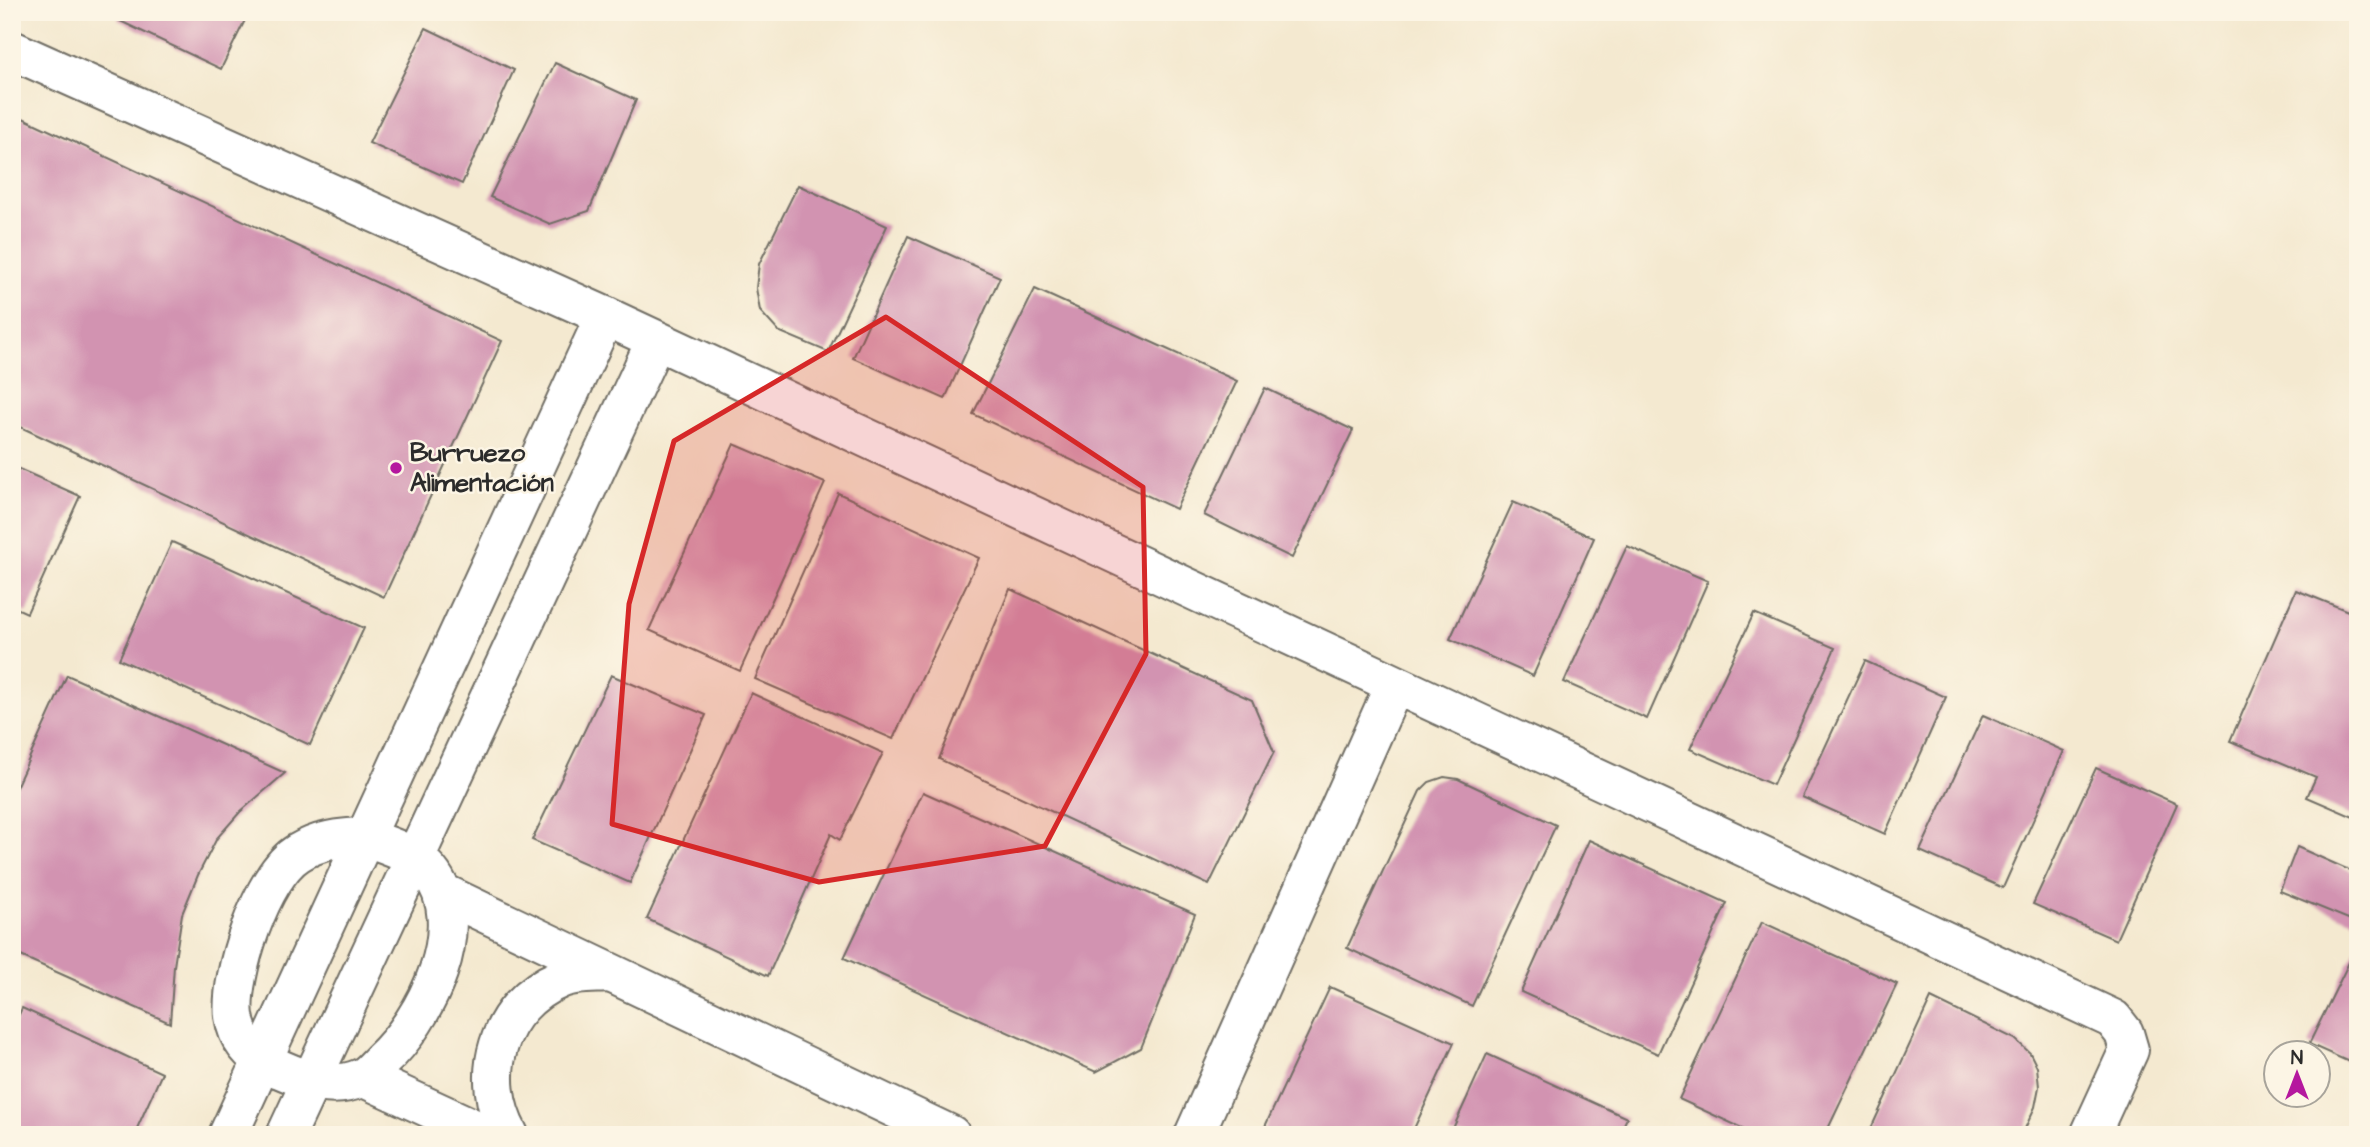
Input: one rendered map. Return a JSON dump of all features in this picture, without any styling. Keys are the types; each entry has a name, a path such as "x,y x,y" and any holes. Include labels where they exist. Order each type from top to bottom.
{"lane":[{"path":"12,50 605,316 1394,686 2113,1018 2124,1033 2129,1050 2090,1135"},
{"path":"228,1135 605,316"},
{"path":"286,1135 656,342"},
{"path":"1194,1135 1394,686"},
{"path":"364,837 415,857 430,872 443,893 446,929 443,959 429,995 411,1029 364,1078 340,1084 311,1082 263,1062 247,1049 236,1027 232,999 237,970 253,919 274,883 296,854 332,838 364,837"},
{"path":"443,893 951,1135"},
{"path":"509,1135 500,1118 492,1064 515,1014 533,994 561,978 608,973"},
{"path":"364,1078 488,1135"}],"highlighted area":[{"path":"886,317 1143,487 1146,654 1045,846 819,882 612,824 629,604 674,441"}],"building":[{"path":"122,12 249,12 221,69 118,20"},
{"path":"426,28 514,70 462,184 369,143"},
{"path":"555,63 636,100 589,211 550,224 490,197"},
{"path":"12,113 502,341 384,597 12,423"},
{"path":"798,185 887,226 828,352 778,331 760,311 756,288 759,264"},
{"path":"908,236 1000,277 945,399 853,358"},
{"path":"1035,289 1237,381 1176,509 973,414"},
{"path":"1265,388 1353,430 1292,558 1204,515"},
{"path":"734,444 825,483 740,671 649,630"},
{"path":"12,466 80,496 27,613 12,606"},
{"path":"838,493 979,558 893,739 755,679"},
{"path":"1513,502 1594,538 1533,676 1450,639"},
{"path":"172,542 364,628 310,745 119,659"},
{"path":"1627,546 1708,581 1647,719 1564,682"},
{"path":"1010,589 1252,700 1274,752 1209,885 939,759"},
{"path":"2296,590 2358,615 2358,819 2307,797 2316,777 2230,741"},
{"path":"1754,613 1835,648 1773,785 1690,749"},
{"path":"1865,661 1946,697 1885,834 1802,797"},
{"path":"67,675 285,773 240,812 217,838 198,875 182,914 174,966 170,1023 12,952 12,796"},
{"path":"611,675 706,715 630,883 532,840"},
{"path":"751,693 883,753 840,840 831,834 768,976 647,919"},
{"path":"1983,715 2064,751 2003,888 1920,851"},
{"path":"2096,768 2177,804 2116,940 2033,904"},
{"path":"1444,777 1458,779 1556,825 1472,1006 1347,948 1420,791 1429,782"},
{"path":"923,792 1195,914 1141,1048 1096,1072 844,958"},
{"path":"1589,840 1727,903 1658,1054 1521,992"},
{"path":"2297,847 2358,874 2358,923 2280,891"},
{"path":"1762,922 1897,984 1825,1135 1757,1135 1679,1099"},
{"path":"2358,944 2358,1066 2332,1054 2332,1038 2312,1038"},
{"path":"1330,987 1454,1043 1411,1135 1261,1135"},
{"path":"1931,998 2015,1039 2030,1053 2037,1067 2039,1087 2035,1107 2022,1135 1868,1135"},
{"path":"22,1008 162,1073 134,1135 12,1135 12,1030"},
{"path":"1487,1054 1627,1118 1619,1135 1450,1135"}],"place":[{"name":"Burruezo Alimentación","path":"396,468"}]}
